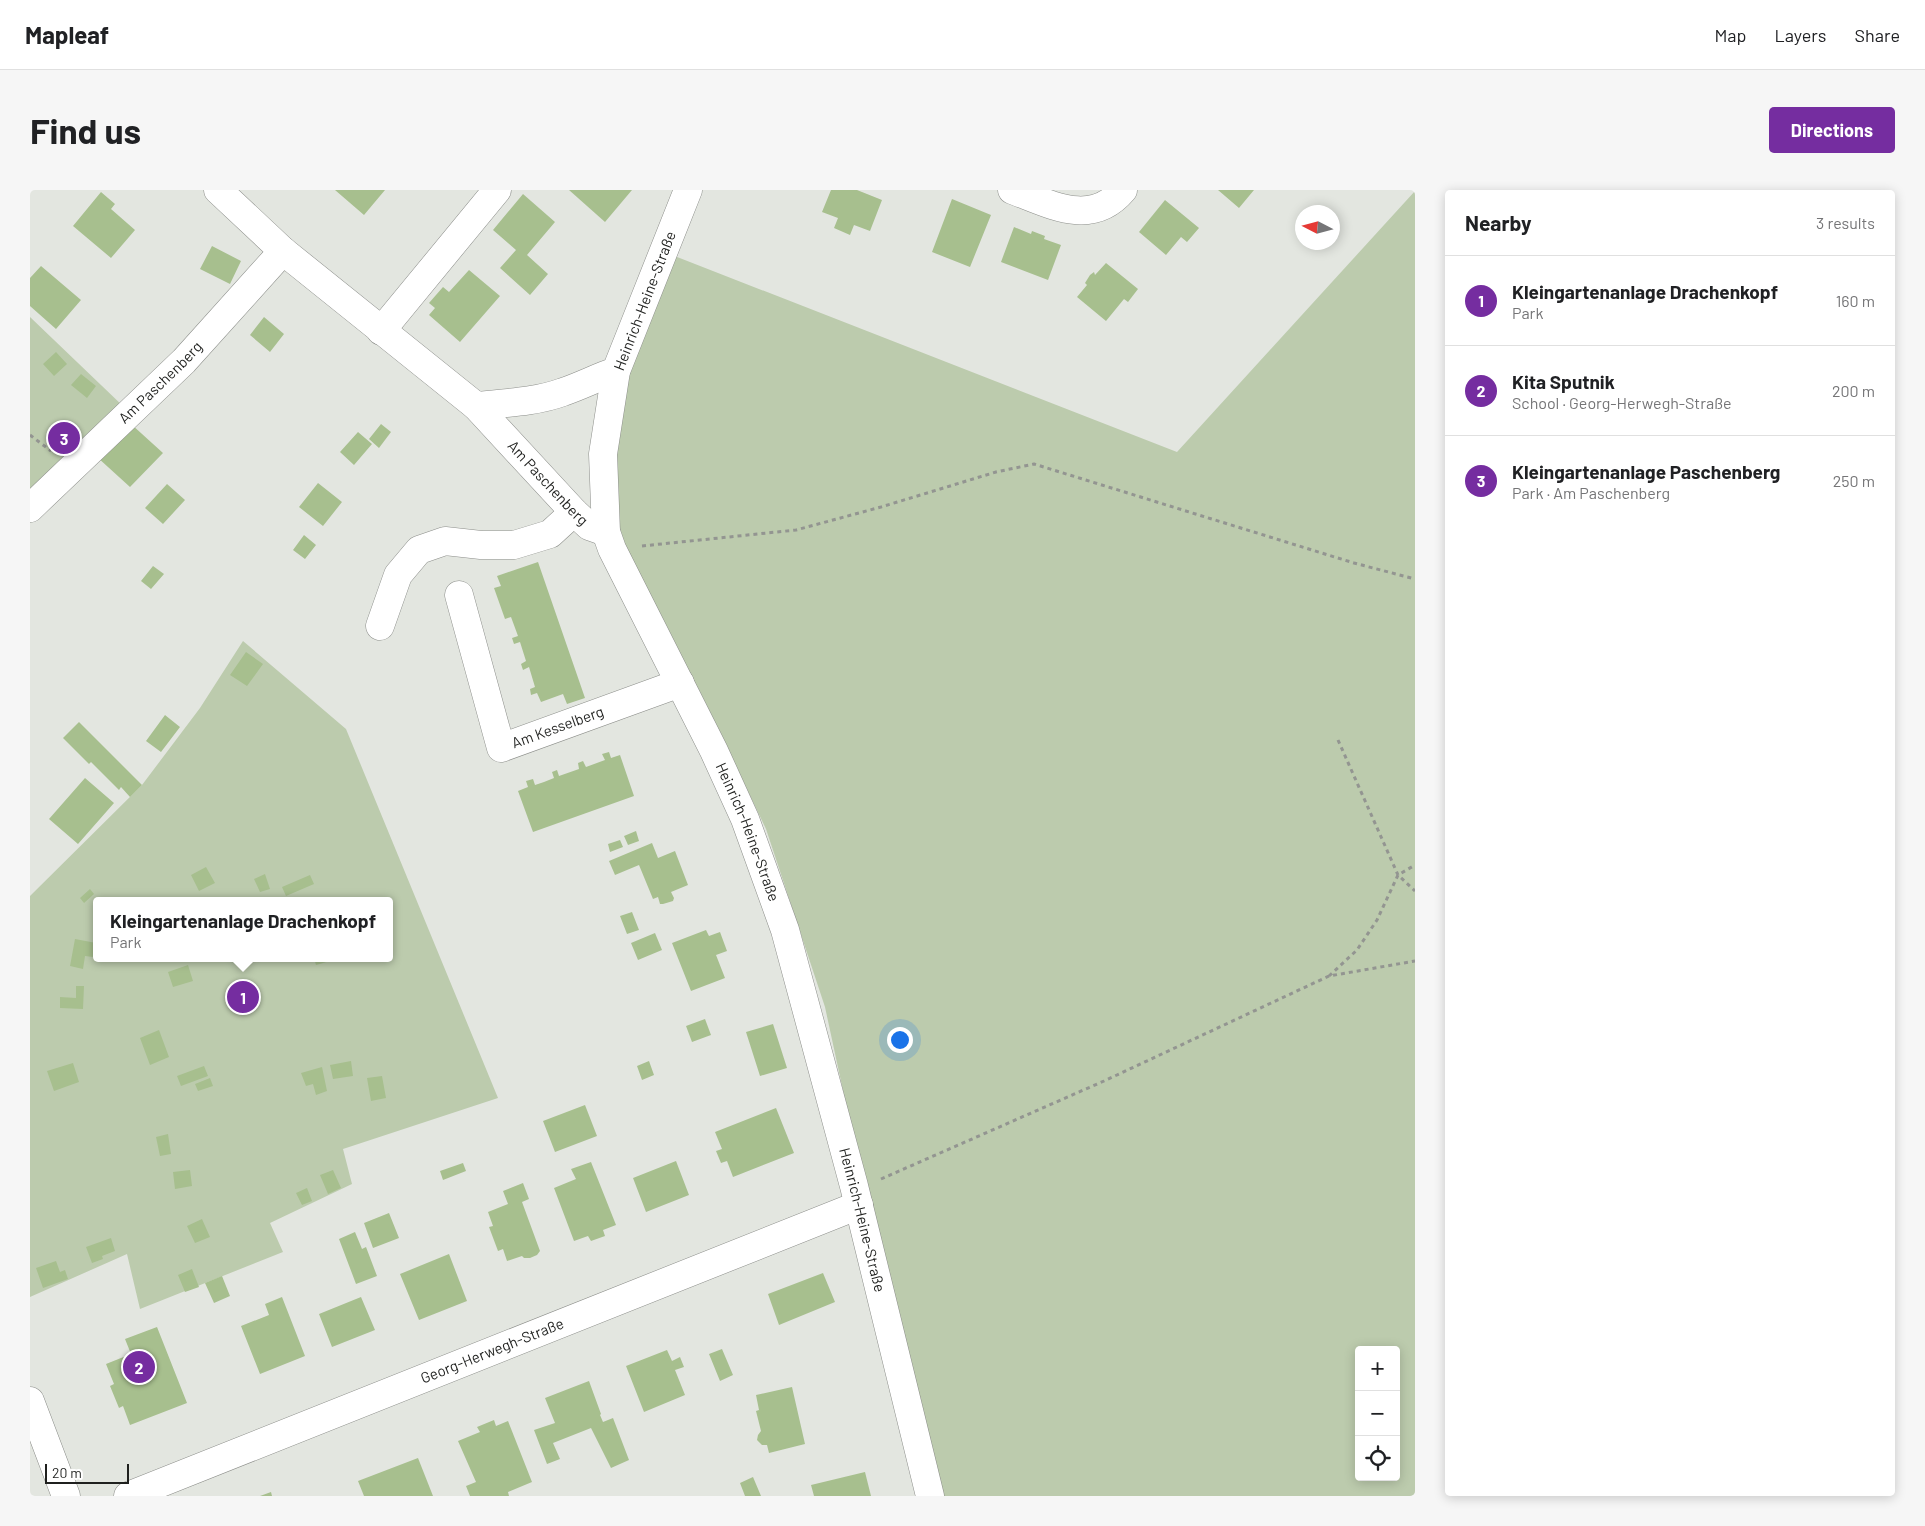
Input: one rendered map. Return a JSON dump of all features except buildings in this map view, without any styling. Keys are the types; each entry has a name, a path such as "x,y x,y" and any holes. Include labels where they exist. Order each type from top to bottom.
{"street":[{"name":"Am Paschenberg","path":"218,190 283,251 476,406 574,512 589,526 609,540"},
{"path":"381,331 497,190"},
{"name":"Heinrich-Heine-Straße","path":"688,190 616,371 603,454 609,540 714,751 745,819 785,930 856,1195 930,1496"},
{"path":"1012,190 1069,211 1097,210 1115,200 1123,190"},
{"name":"Am Paschenberg","path":"30,508 184,362 283,251"},
{"path":"476,406 528,400 562,393 594,378 616,371"},
{"path":"380,626 398,575 419,550 445,541 481,545 514,545 550,534 574,512"},
{"name":"Am Kesselberg","path":"459,595 501,748 680,684"},
{"name":"Georg-Herwegh-Straße","path":"128,1496 856,1195"},
{"path":"30,1401 66,1496"}],"path":[{"path":"609,540 796,530 881,507 996,472 1034,464 1354,563 1415,579"},
{"path":"1338,740 1398,875 1415,891"},
{"path":"1329,976 1357,950 1377,920 1398,875 1415,865"},
{"path":"856,1195 872,1183 1104,1081 1329,976 1415,961"}],"green space":[{"path":"1415,191 1415,1496 942,1496 853,1137 825,1007 766,829 705,702 617,533 616,438 632,364 672,255 1177,452"},
{"path":"30,317 125,408 30,504"},
{"path":"243,641 346,729 498,1098 343,1149 352,1184 270,1223 283,1252 140,1309 127,1254 30,1297 30,896 142,785 200,708"}],"place":[{"name":"Kleingartenanlage Paschenberg","path":"64,438"},
{"name":"Kleingartenanlage Drachenkopf","path":"243,997"},
{"name":"Kita Sputnik","path":"139,1367"}]}
